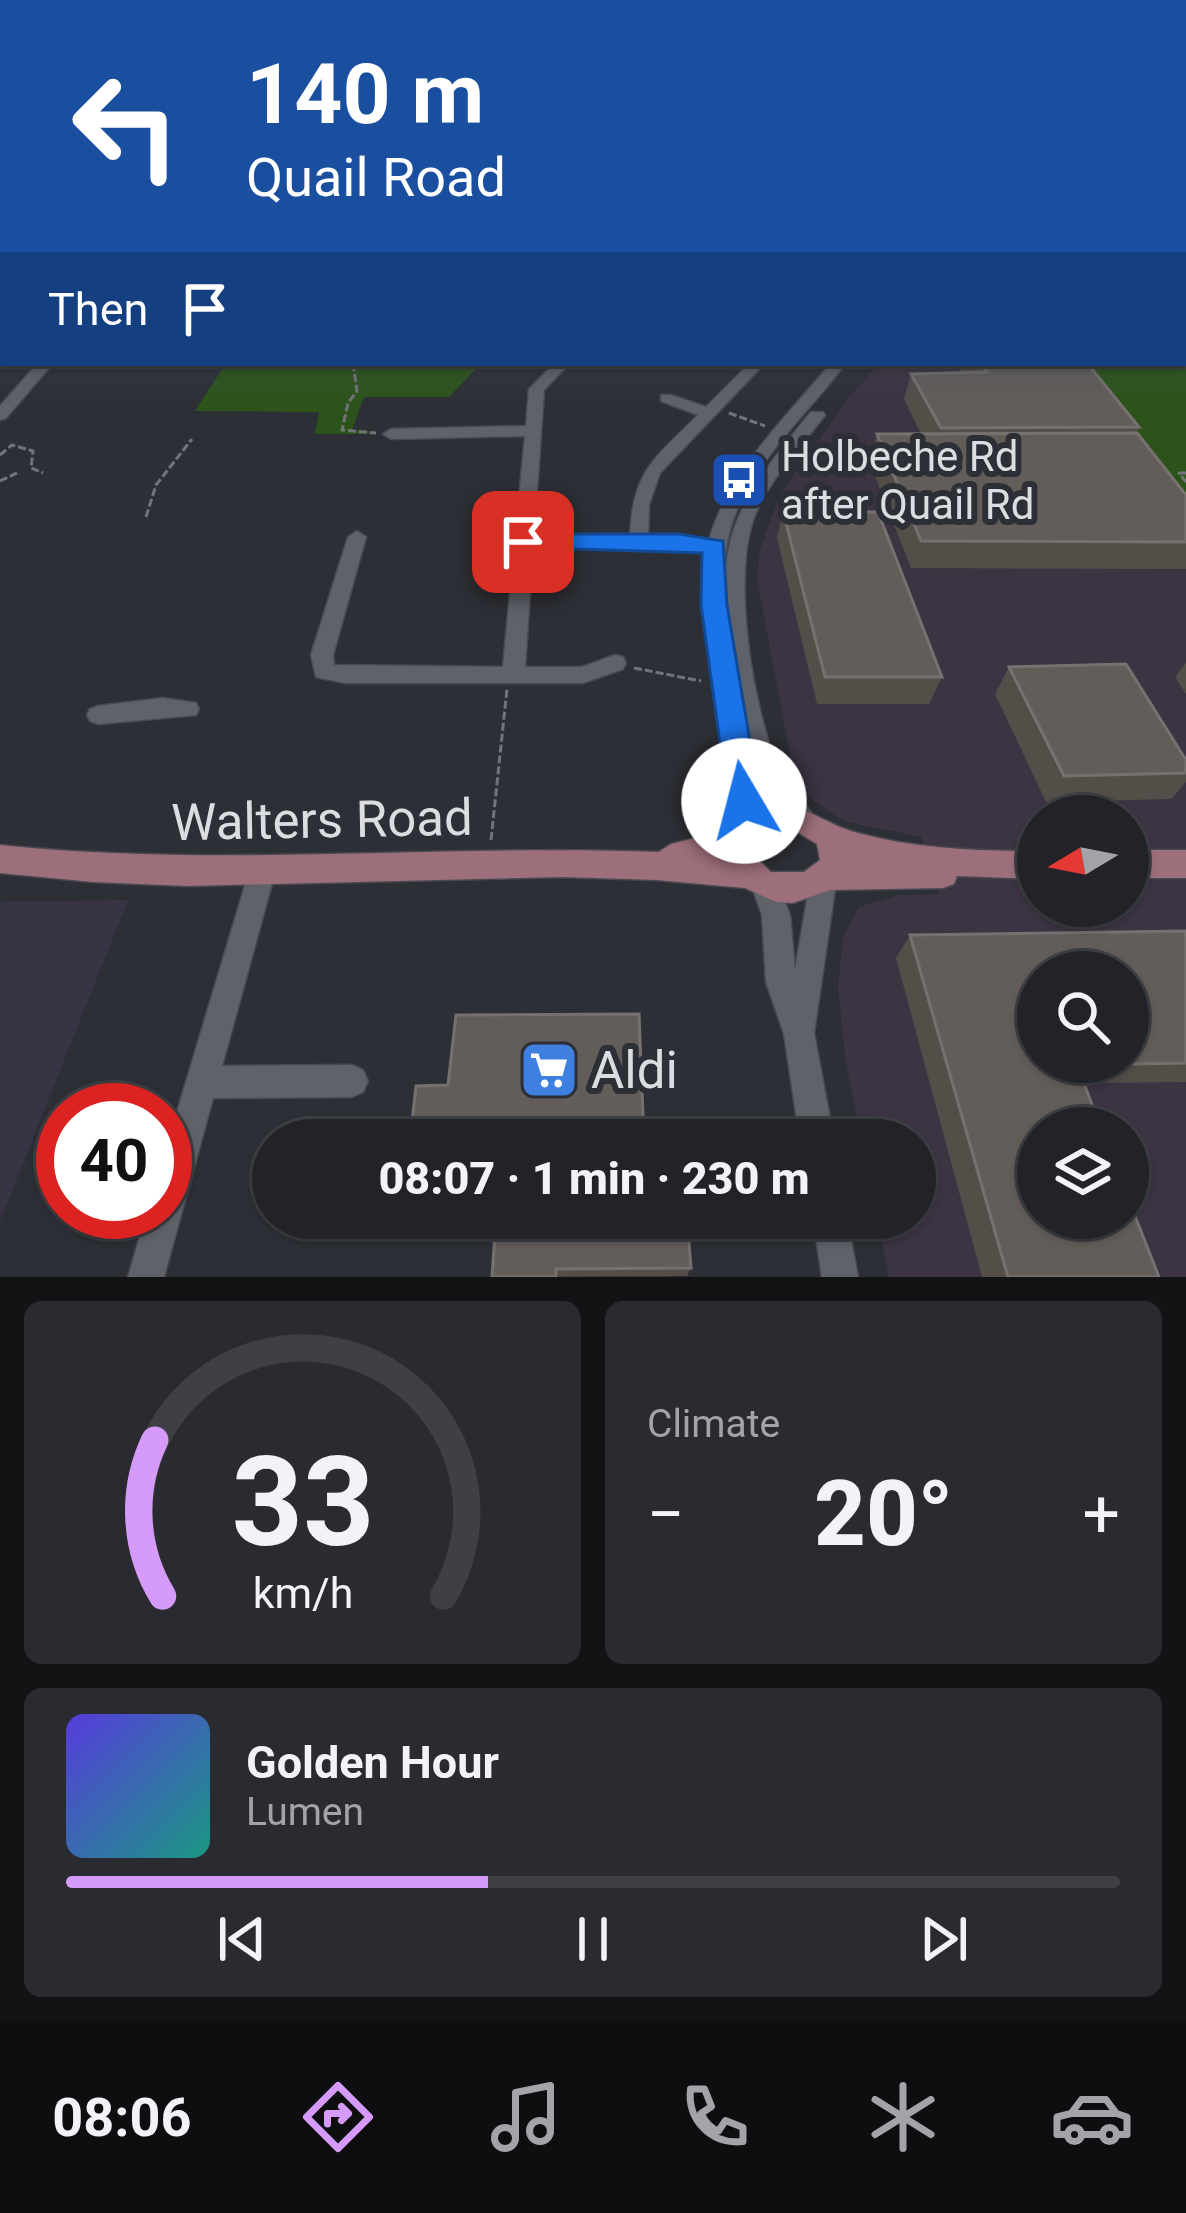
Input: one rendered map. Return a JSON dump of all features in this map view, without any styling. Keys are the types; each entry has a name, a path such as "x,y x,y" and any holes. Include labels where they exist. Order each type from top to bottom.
{"main road":[{"path":"992,865 931,875 826,879 794,891 757,880 742,864 744,837 765,820 803,820 830,837 892,856 1017,865"},
{"name":"Walters Road","path":"645,865 744,837"},
{"path":"826,879 836,864 830,837"},
{"name":"Walters Road","path":"0,859 107,869 645,865 757,880"},
{"path":"1149,864 1186,864"}],"street":[{"path":"0,415 43,366"},
{"path":"511,675 537,388 560,366"},
{"path":"639,542 640,505 652,471 755,366"},
{"path":"744,837 714,605 714,547 742,485 837,366"},
{"path":"803,820 778,791 764,762 737,621 735,548 744,519 777,466 856,366"},
{"path":"666,398 713,411"},
{"path":"391,434 533,431"},
{"path":"357,537 322,655 324,671 346,675 583,675 615,663"},
{"path":"523,542 714,547"},
{"path":"98,716 163,707 188,709"},
{"path":"192,1117 263,869"},
{"path":"799,1034 826,879"},
{"path":"757,880 776,915 782,982 799,1034 813,1119"},
{"path":"202,1082 352,1081"},
{"path":"146,1277 157,1239"},
{"path":"834,1239 840,1277"}],"path":[{"path":"353,366 357,391 349,399 342,430 391,434"},
{"path":"713,411 774,429"},
{"path":"146,517 147,504 192,439"},
{"path":"0,455 12,445 26,446 34,451 31,468 43,473"},
{"path":"0,481 19,472"},
{"path":"1186,473 1179,473 1186,482"},
{"path":"615,663 726,686"},
{"path":"490,844 511,675"}],"shaded area":[{"path":"877,366 1060,366 1186,525 1186,1277 889,1277 881,1239 936,1239 936,1119 858,1119 838,987 843,938 859,907 898,895 939,894 921,837 843,821 808,797 794,776 757,579 760,549 780,495 849,397"},
{"path":"128,900 55,1083 36,1083 36,1131 0,1221 0,902"}],"green space":[{"path":"224,366 479,366 449,397 364,397 352,430 370,431 368,434 315,434 319,412 195,411"},
{"path":"1060,366 1186,366 1186,525"}],"building":[{"path":"983,366 1089,366 1139,427 941,428 911,374 987,372"},
{"path":"1137,433 1186,495 1186,542 921,541 877,434"},
{"path":"783,511 878,512 942,677 825,677"},
{"path":"1126,664 1186,760 1186,773 1064,776 1009,667"},
{"path":"1186,931 1186,1063 1149,1064 1149,951 1017,951 1017,1083 1084,1083 1093,1107 1017,1107 1017,1239 1144,1239 1159,1277 1008,1277 910,935"},
{"name":"Aldi","path":"639,1014 643,1119 412,1119 416,1086 448,1085 456,1015"},
{"path":"495,1239 689,1239 691,1268 556,1269 556,1277 492,1277"}],"place":[{"name":"Holbeche Rd after Quail Rd","path":"739,480"},
{"name":"Aldi","path":"549,1070"}],"route":[{"path":"523,542 679,542 714,547 714,605 744,801"}]}
